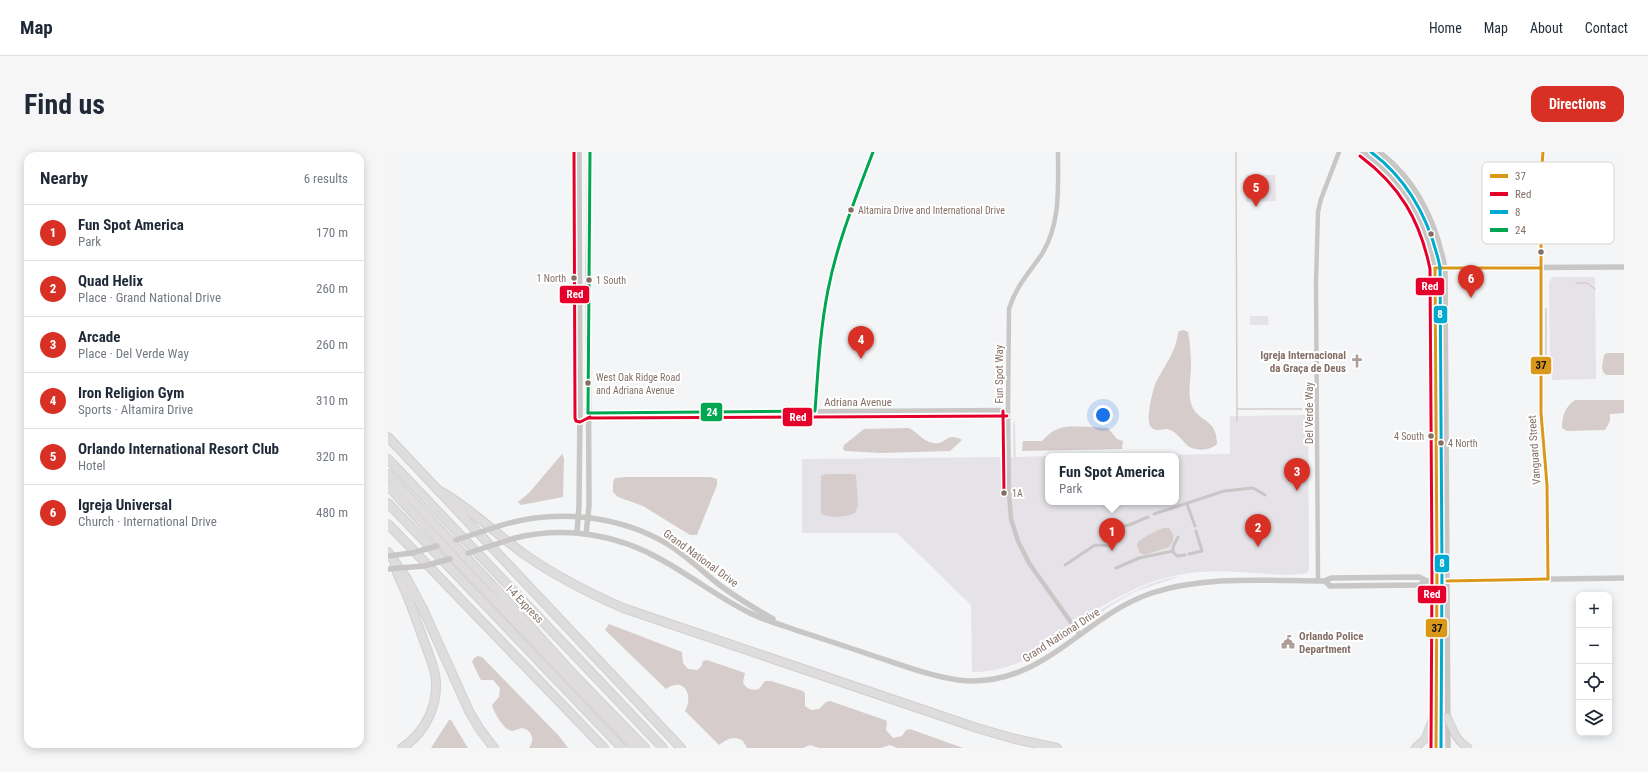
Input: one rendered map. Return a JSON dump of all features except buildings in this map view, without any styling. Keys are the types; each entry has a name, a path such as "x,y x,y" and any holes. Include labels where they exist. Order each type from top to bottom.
{"highway":[{"path":"388,437 681,748"},
{"name":"I-4 Express","path":"388,459 663,748"},
{"path":"388,474 453,540 576,677 645,748"},
{"path":"388,486 452,558 636,748"},
{"path":"438,490 454,498 486,525 540,564 591,594 623,608 978,728 1015,739 1057,748"},
{"path":"388,504 622,748"},
{"path":"388,524 604,748"},
{"path":"390,555 409,600 432,663 436,684 434,705 427,721 416,736 402,748"},
{"path":"390,555 407,579 424,609 469,711 479,728 494,748"}],"main road":[{"path":"1415,748 1425,739 1436,713"},
{"path":"1447,717 1456,737 1461,744 1468,748"}],"street":[{"path":"577,533 579,517 580,373 579,152"},
{"path":"586,534 588,518 588,272 590,152"},
{"path":"815,411 821,337 832,273 845,227 873,152"},
{"name":"Fun Spot Way","path":"1058,152 1057,213 1052,230 1042,253 1013,295 1009,309 1009,506 1014,532 1029,563 1080,635"},
{"name":"Del Verde Way","path":"1318,581 1317,220 1321,199 1339,152"},
{"path":"1362,152 1381,165 1410,198 1424,226 1436,268 1436,748"},
{"path":"1379,152 1402,174 1422,201 1436,230 1445,268 1448,748"},
{"name":"Vanguard Street","path":"1542,162 1543,152"},
{"name":"Vanguard Street","path":"1541,244 1541,413 1547,485 1548,579"},
{"path":"1436,268 1624,267"},
{"path":"1436,344 1446,360"},
{"name":"Adriana Avenue","path":"588,413 1008,411"},
{"path":"1436,466 1439,475 1446,485"},
{"path":"1154,514 1219,492 1253,488 1264,493 1265,495"},
{"path":"1187,504 1195,526"},
{"name":"Grand National Drive","path":"390,555 412,553 499,526 534,518 553,516 579,517 621,524 670,546 747,604 786,627"},
{"path":"1065,565 1095,545 1114,546 1118,527 1129,525 1148,517"},
{"path":"1189,554 1202,551 1196,531"},
{"name":"Grand National Drive","path":"388,569 424,566 515,538 549,532 586,534 624,542 652,555 749,612 786,627 933,674 947,678 973,681 998,679 1018,674 1032,667 1116,610 1138,598 1189,583 1229,581 1325,581 1330,586 1366,586 1419,585 1427,580 1447,581 1624,578"},
{"path":"1173,551 1178,538"},
{"path":"1173,551 1177,556 1185,555"},
{"path":"1116,568 1139,558 1173,551"}],"shaded area":[{"path":"1246,175 1275,175 1276,201 1246,202"},
{"path":"1552,277 1595,277 1596,379 1552,380 1552,365 1550,365 1549,283"},
{"path":"1250,316 1268,316 1269,325 1250,325"},
{"path":"1184,330 1188,332 1190,349 1191,366 1189,391 1192,406 1199,415 1211,425 1216,436 1217,444 1202,450 1189,447 1172,431 1167,429 1156,430 1152,428 1149,419 1150,406 1156,382 1169,360 1176,344 1179,331"},
{"path":"1607,353 1624,353 1624,375 1606,375 1603,372 1602,367 1604,355"},
{"path":"1575,400 1624,400 1624,413 1610,414 1610,421 1605,430 1567,431 1562,428 1563,416 1566,409"},
{"path":"1308,415 1309,569 1307,573 1282,575 1227,571 1202,572 1178,575 1154,581 1127,593 1094,611 1081,620 1054,644 1032,657 1009,666 972,672 971,605 897,533 802,533 802,459 1013,457 1013,424 1015,420 1016,457 1045,456 1045,505 1179,505 1179,455 1230,454 1230,416"},
{"path":"1065,427 1108,428 1117,439 1123,441 1122,449 1022,451 1023,441 1042,441 1054,431"},
{"path":"909,428 933,443 941,443 952,437 962,440 950,451 881,453 845,451 843,449 844,445 864,429"},
{"path":"562,454 564,458 563,497 521,505 518,502 529,493"},
{"path":"826,474 856,475 858,506 855,513 838,517 828,516 821,513 821,476"},
{"path":"710,477 717,479 717,485 697,535 690,535 643,506 618,497 613,492 613,482 615,478"},
{"path":"1163,528 1169,528 1173,534 1173,541 1169,547 1145,555 1140,553 1137,546 1138,542 1148,535"},
{"path":"1181,576 1134,592 1085,623 1081,622 1117,600 1141,588"},
{"path":"609,624 682,652 683,663 688,669 697,670 701,667 703,661 707,660 745,673 743,682 749,689 759,689 765,681 771,681 803,691 805,694 805,706 811,710 819,709 826,702 830,701 887,721 886,730 893,738 902,736 906,730 910,729 963,748 897,748 890,745 881,748 819,748 810,745 803,748 747,748 743,741 737,738 728,740 719,745 685,711 688,705 688,694 686,689 678,685 666,689 605,630"},
{"path":"478,656 482,657 559,736 568,748 529,748 532,741 532,735 528,731 522,728 512,731 506,728 497,716 492,705 499,697 500,688 493,680 481,680 472,662 474,658"},
{"path":"449,720 451,720 468,748 431,748"}],"waterway":[{"path":"1236,152 1237,421"},
{"path":"1576,283 1587,283 1595,289"},
{"path":"1546,309 1546,364"},
{"path":"1238,409 1302,409"}],"transit line":[{"name":"Red","path":"574,152 575,418 576,421 580,422 590,417"},
{"name":"24","path":"588,413 590,152"},
{"name":"24","path":"588,413 815,411 821,335 825,305 832,272 836,255 873,152"},
{"name":"8","path":"1371,152 1385,163 1397,176 1416,203 1424,218 1436,250 1440,267 1442,568 1441,748"},
{"name":"37","path":"1542,162 1543,152"},
{"name":"Red","path":"1360,156 1386,179 1406,205 1420,235 1426,251 1430,269 1432,568 1431,748"},
{"name":"37","path":"1541,244 1541,413 1547,485 1548,579"},
{"name":"37","path":"1435,268 1437,568 1436,748"},
{"name":"37","path":"1435,268 1541,268"},
{"name":"Red","path":"1003,411 1004,493"},
{"name":"Red","path":"588,418 1007,416"},
{"name":"37","path":"1447,581 1548,579"}],"place":[{"name":"Orlando International Resort Club","path":"1256,207"},
{"name":"Altamira Drive and International Drive","path":"851,210"},
{"name":"1 North","path":"574,278"},
{"name":"1 South","path":"589,280"},
{"name":"Igreja Universal","path":"1471,298"},
{"name":"Iron Religion Gym","path":"861,359"},
{"name":"Igreja Internacional da Graça de Deus","path":"1357,361"},
{"name":"West Oak Ridge Road and Adriana Avenue","path":"588,383"},
{"name":"4 South","path":"1431,436"},
{"name":"4 North","path":"1441,443"},
{"name":"Arcade","path":"1297,491"},
{"name":"1A","path":"1004,493"},
{"name":"Quad Helix","path":"1258,547"},
{"name":"Fun Spot America","path":"1112,551"},
{"name":"Orlando Police Department","path":"1288,642"}]}
